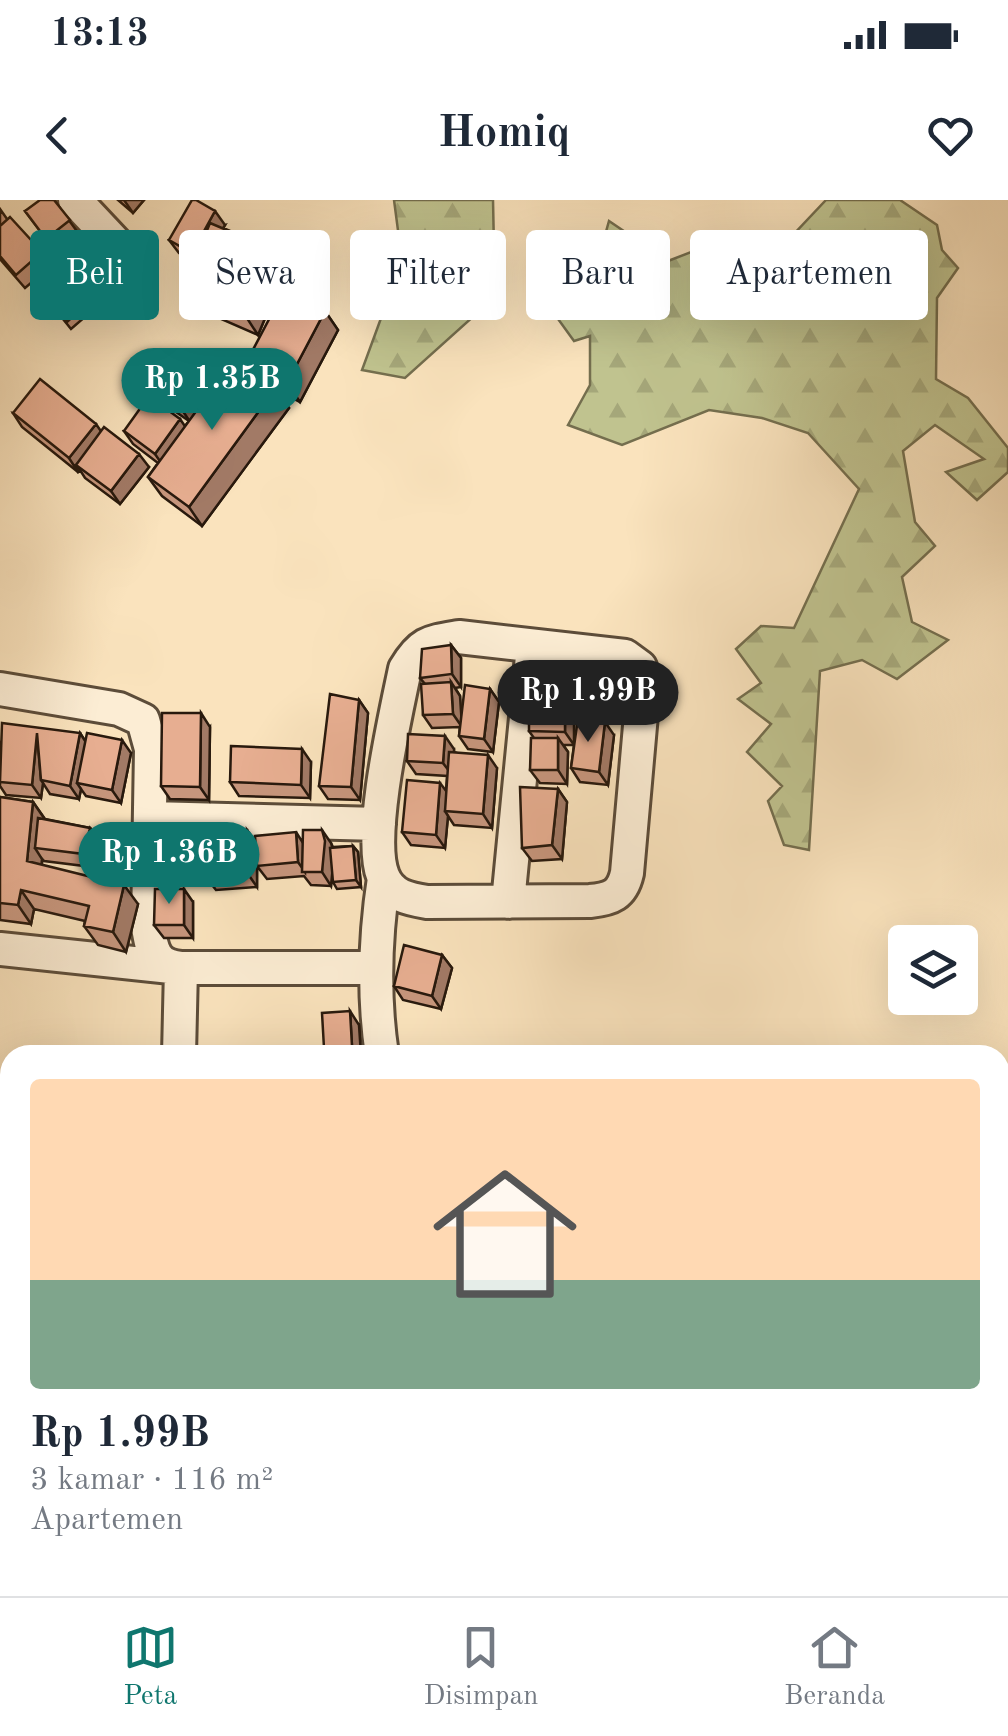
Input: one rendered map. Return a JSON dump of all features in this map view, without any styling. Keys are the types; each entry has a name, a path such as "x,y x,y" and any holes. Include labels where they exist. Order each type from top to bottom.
{"street":[{"path":"75,200 103,230"},
{"path":"380,1045 376,968 384,878 379,824 402,682 416,650 430,642 459,638 626,656 640,667 643,692 624,886 608,899 406,899 394,892 384,878"},
{"path":"508,902 533,646"},
{"path":"0,690 120,709 143,720 150,750 148,928 153,954 176,968"},
{"path":"150,818 379,824"},
{"path":"0,949 176,968 376,968"},
{"path":"176,968 179,1045"}],"green space":[{"path":"394,200 493,200 494,230 398,230"},
{"path":"826,200 900,200 937,225 942,250 958,268 937,298 936,379 968,398 1008,448 1008,472 977,500 946,472 984,459 935,425 903,451 915,522 935,546 902,577 912,622 948,640 897,679 862,660 820,671 809,850 784,845 768,801 782,786 747,752 771,724 738,699 761,683 736,649 761,626 794,628 859,489 808,433 762,418 709,410 622,445 568,425 590,385 590,336 574,341 559,320 670,320 670,260 690,252 690,320 928,320 928,230 798,230"},
{"path":"609,221 622,230 606,230"},
{"path":"380,320 469,320 405,378 362,370"}],"building":[{"path":"40,200 54,200 70,220 57,230 39,230 25,211"},
{"path":"192,200 215,211 205,230 179,230 179,246 169,240"},
{"path":"10,217 30,239 30,263 16,275 0,256 0,226"},
{"path":"210,223 227,230 207,230"},
{"path":"269,320 320,320 287,383 247,361"},
{"path":"235,358 275,389 189,507 148,477"},
{"path":"183,362 205,378 182,410 160,393"},
{"path":"40,379 96,424 69,458 13,413"},
{"path":"149,396 180,419 155,454 124,431"},
{"path":"104,427 139,454 111,491 76,465"},
{"path":"451,645 452,674 420,678 422,649"},
{"path":"451,682 453,714 423,715 421,684"},
{"path":"465,685 490,689 484,739 459,736"},
{"path":"529,690 565,690 565,732 529,731"},
{"path":"330,694 359,700 351,787 319,786"},
{"path":"162,713 201,713 200,787 161,786"},
{"path":"578,718 605,722 599,772 571,768"},
{"path":"2,723 80,733 70,786 41,780 37,733 32,785 0,782"},
{"path":"87,733 122,740 112,790 77,783"},
{"path":"408,734 445,736 443,763 407,761"},
{"path":"531,738 558,738 558,770 530,770"},
{"path":"231,746 302,749 301,785 230,782"},
{"path":"449,752 488,755 483,814 445,811"},
{"path":"407,780 440,783 436,835 402,832"},
{"path":"520,787 558,789 552,845 522,848"},
{"path":"0,797 33,802 27,861 124,885 113,932 84,926 89,906 21,890 18,905 0,903"},
{"path":"38,818 90,828 84,854 35,848"},
{"path":"182,829 183,865 151,866 150,830"},
{"path":"206,829 225,829 228,840 228,831 247,830 248,874 206,877"},
{"path":"303,830 322,830 322,872 302,872"},
{"path":"296,832 298,862 257,866 255,836"},
{"path":"95,834 119,838 115,868 91,865"},
{"path":"353,846 356,880 333,882 330,848"},
{"path":"155,889 184,889 184,925 154,925"},
{"path":"404,945 442,955 432,996 394,986"},
{"path":"350,1011 352,1045 324,1045 322,1013"}]}
